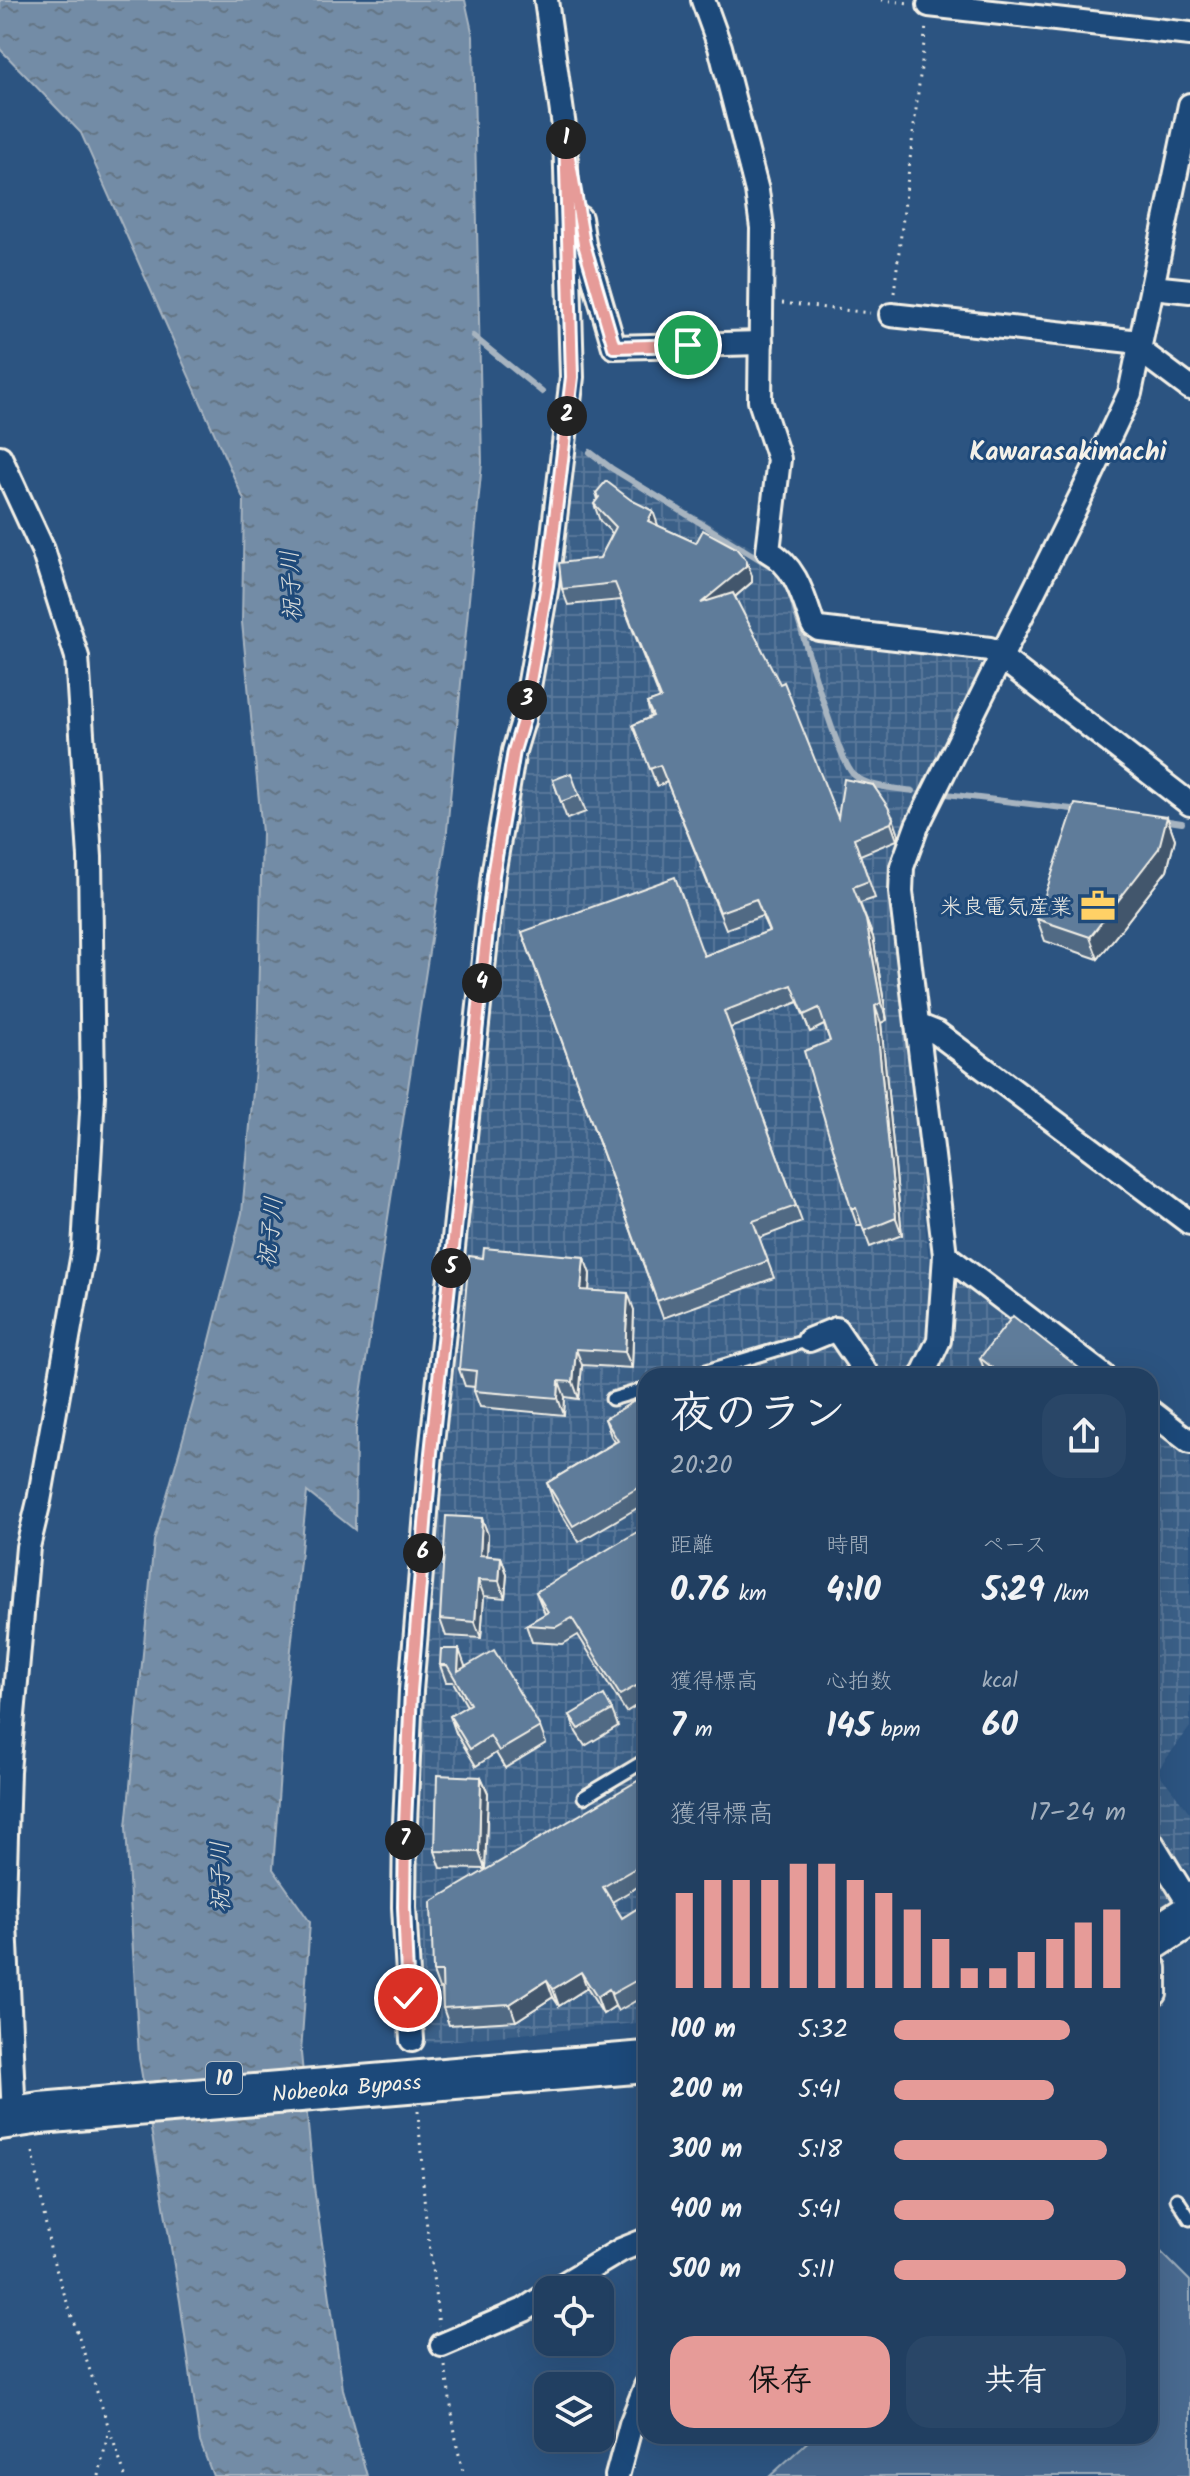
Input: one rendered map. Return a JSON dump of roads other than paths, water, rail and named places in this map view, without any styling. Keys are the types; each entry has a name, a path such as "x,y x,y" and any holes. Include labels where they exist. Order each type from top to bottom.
{"highway":[{"path":"1158,1959 1190,1915"},
{"path":"1158,1965 1190,1946"},
{"name":"Nobeoka Bypass","path":"16,2099 412,2067 638,2041"},
{"name":"Nobeoka Bypass","path":"412,2067 638,2062"}],"street":[{"path":"546,0 584,244 614,347 761,343"},
{"path":"703,0 720,47 757,191 762,228 760,401 779,459 768,551 781,558 796,579 813,625 819,629 990,649 1190,804"},
{"path":"929,5 1190,34"},
{"path":"926,1368 939,1340 945,1255 901,892 902,867 917,826 1130,393 1190,105"},
{"path":"412,2067 404,1907 413,1675 431,1453 493,875 547,585 572,377 565,134"},
{"path":"1152,287 1190,291"},
{"path":"891,315 1139,345 1190,388"},
{"path":"0,457 43,550 77,657 90,857 93,1095 84,1248 28,1547 11,1741 4,1901 16,2099"},
{"path":"917,1025 937,1033 1190,1223"},
{"path":"945,1255 1093,1368"},
{"path":"809,1340 836,1329 863,1368"},
{"path":"1158,1417 1190,1442"},
{"path":"1158,1853 1190,1905"},
{"path":"0,2038 16,2099"},
{"path":"577,2276 638,2243"},
{"path":"442,2345 534,2303"},
{"path":"617,2476 638,2406"}],"lane":[{"path":"716,1368 809,1340"},
{"path":"612,1399 638,1391"},
{"path":"584,1797 638,1765"},
{"path":"1177,2199 1190,2219"}],"water":[{"name":"祝子川","path":"0,0 465,0 473,36 482,463 446,841 356,1426 355,1530 307,1492 284,1718 273,1869 310,1922 301,2053 314,2187 343,2389 367,2476 213,2476 200,2442 139,2058 126,1827 154,1541 203,1368 242,1213 257,1048 262,833 242,622 244,500 81,133 0,49"}],"waterway":[{"path":"473,336 542,392"},
{"path":"590,452 772,567 782,577"},
{"path":"790,593 829,719 847,764 854,775 867,783 913,791"},
{"path":"946,794 1080,810"},
{"path":"1162,820 1182,823"}],"place":[{"name":"米良電気産業","path":"1098,906"}],"district":[{"name":"Kawarasakimachi","path":"1068,451"}]}
